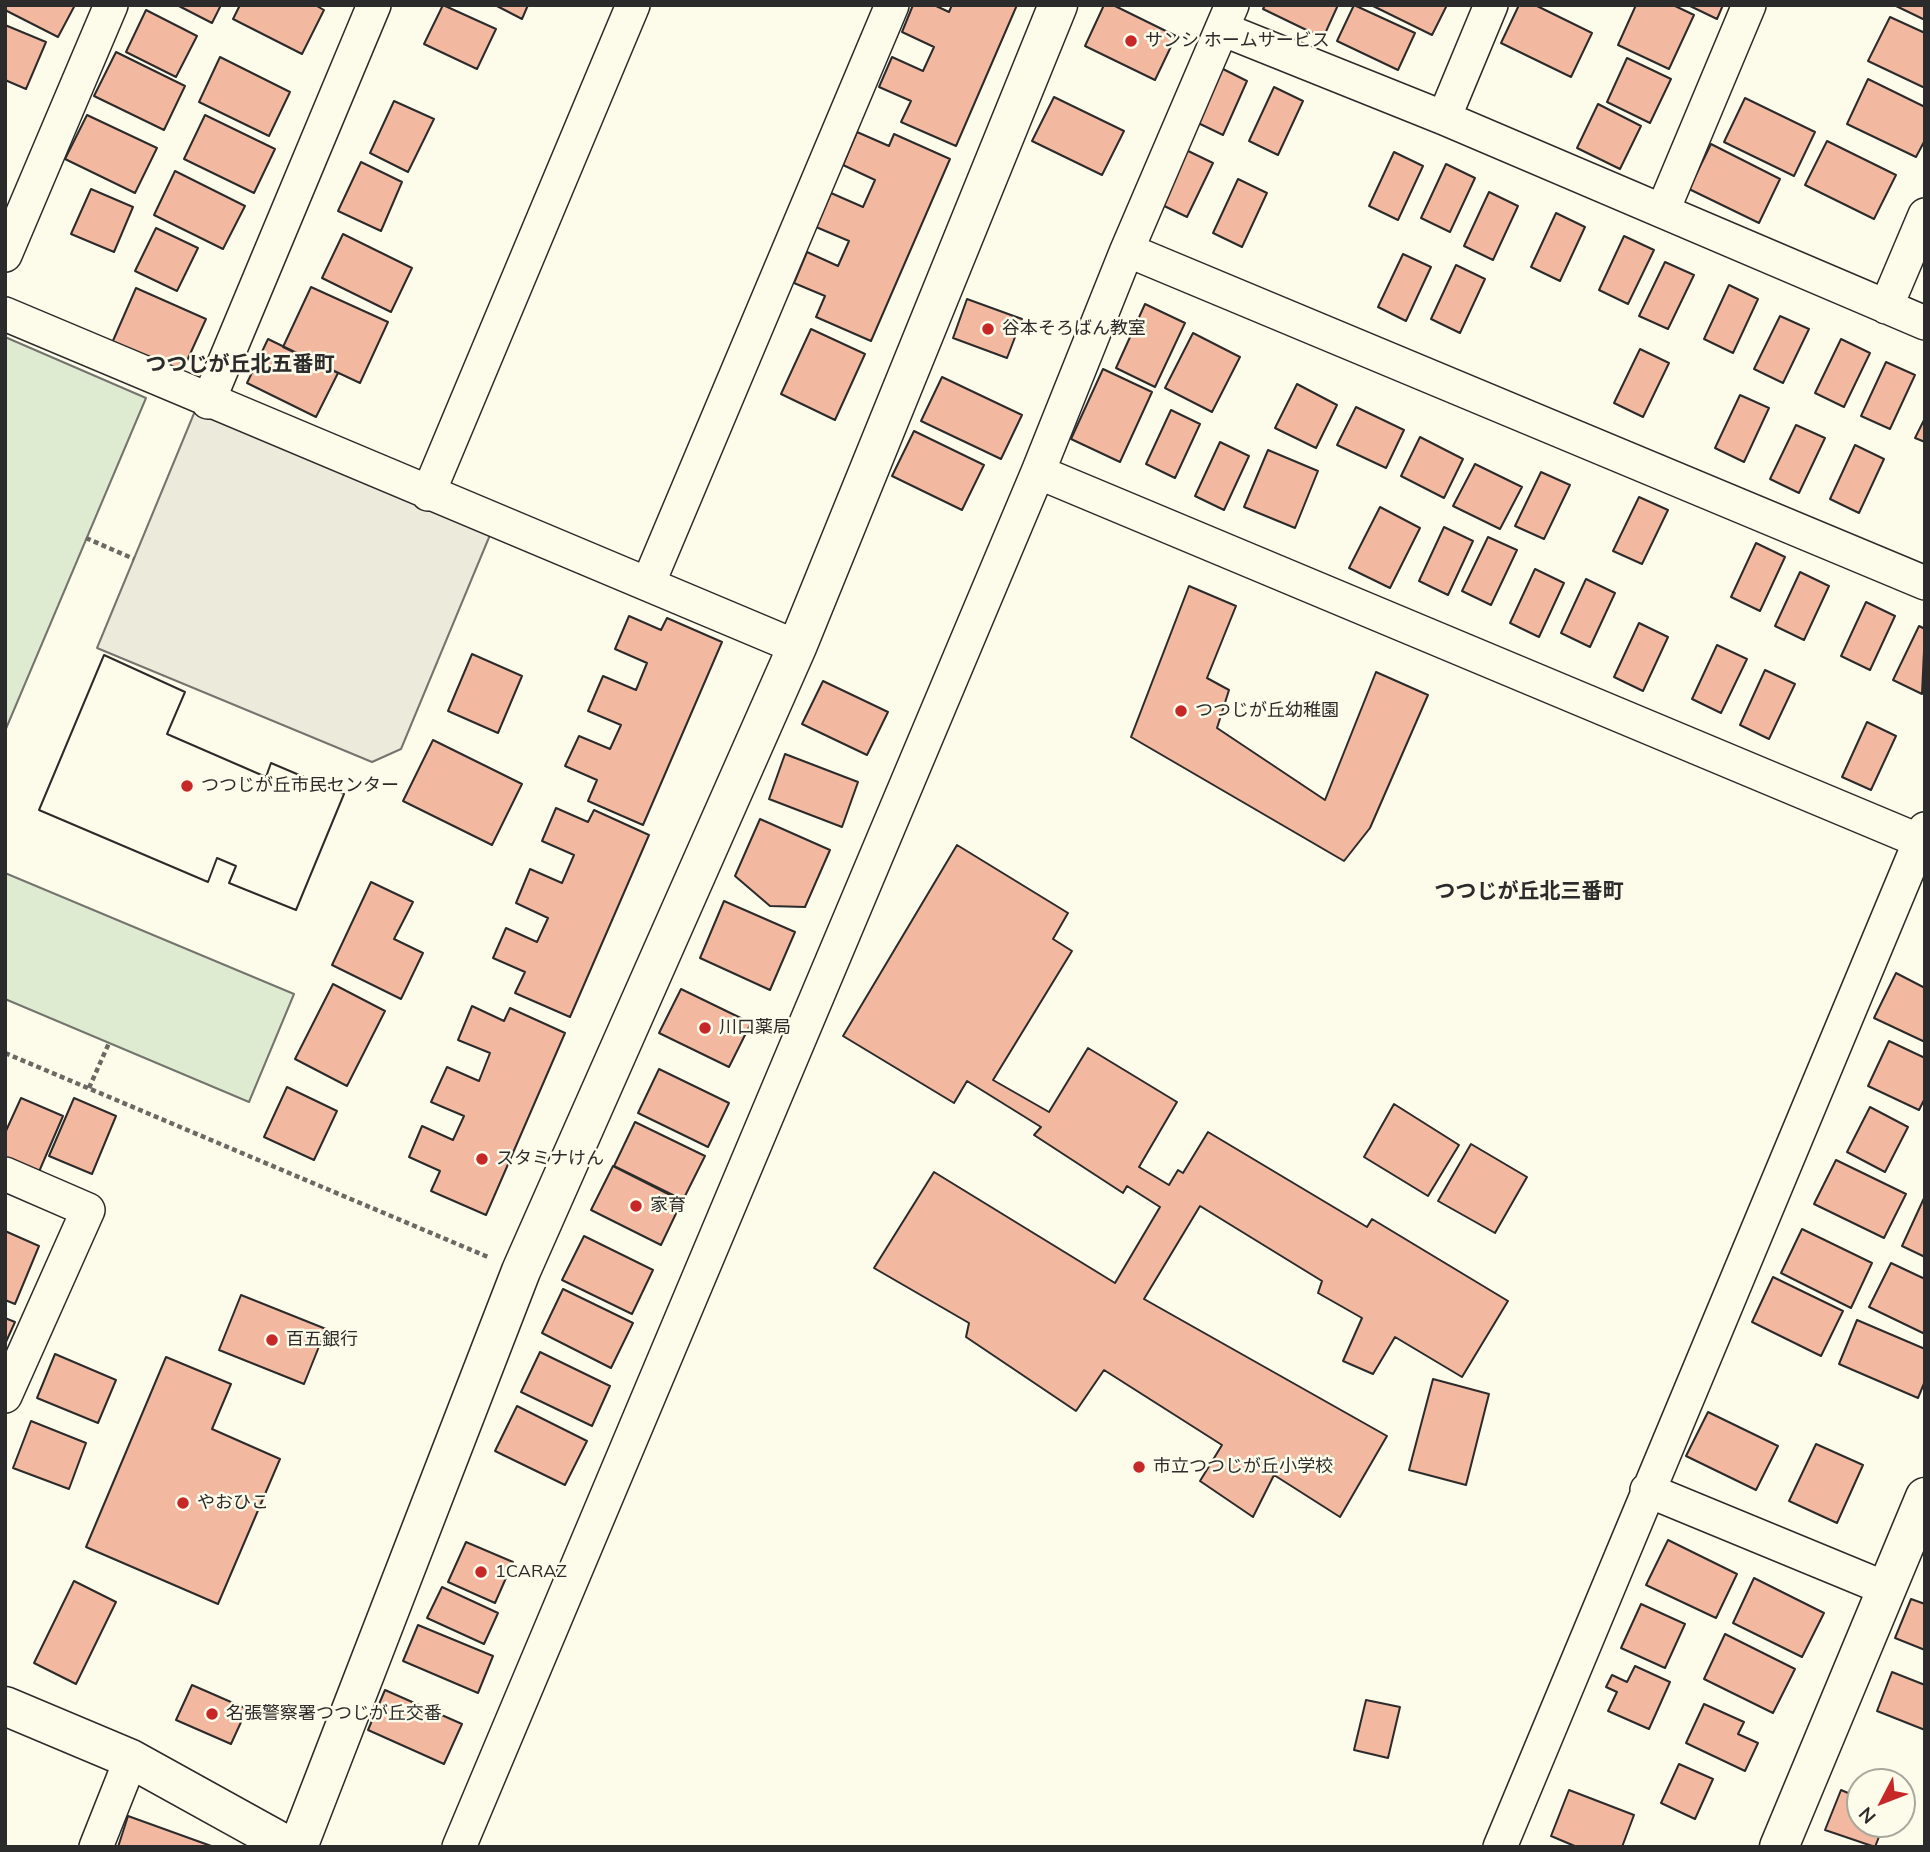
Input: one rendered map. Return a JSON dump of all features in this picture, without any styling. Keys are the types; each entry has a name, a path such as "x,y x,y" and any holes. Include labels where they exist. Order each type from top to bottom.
{"street":[{"path":"5,255 111,5"},
{"path":"208,402 374,5"},
{"path":"428,494 633,5"},
{"path":"648,584 892,5"},
{"path":"298,1847 521,1271 797,647 1058,5"},
{"path":"1444,118 1491,5"},
{"path":"1663,210 1749,5"},
{"path":"459,1847 1227,17 1444,118 1925,323"},
{"path":"1886,307 1925,215"},
{"path":"1127,250 1925,583"},
{"path":"5,314 208,402 797,647"},
{"path":"1038,472 1922,835 1500,1847"},
{"path":"5,1174 88,1210 5,1396"},
{"path":"1647,1490 1887,1589"},
{"path":"1779,1847 1925,1497"},
{"path":"5,1706 131,1759 290,1847"},
{"path":"96,1847 131,1759"}],"path":[{"path":"86,538 134,559"},
{"path":"89,1088 109,1043"},
{"path":"5,1054 521,1271"}],"green space":[{"path":"5,337 146,398 5,731"},
{"path":"5,873 294,994 249,1102 5,999"}],"shaded area":[{"path":"195,411 490,535 401,749 372,762 97,648"}],"building":[{"path":"5,5 75,5 58,37 5,10"},
{"path":"177,5 221,5 212,23"},
{"path":"240,5 315,5 324,10 302,54 233,19"},
{"path":"443,5 496,29 477,69 424,44"},
{"path":"495,5 528,5 522,19"},
{"path":"913,5 934,5 949,12 952,5 1017,5 956,146 901,122 911,101 879,87 892,57 923,71 934,47 902,32"},
{"name":"サンシ ホームサービス","path":"1104,5 1113,5 1176,36 1155,80 1085,46"},
{"path":"1265,5 1338,5 1323,38 1263,9"},
{"path":"1354,5 1415,33 1398,70 1337,41"},
{"path":"1371,5 1447,5 1432,35"},
{"path":"1519,5 1535,5 1592,33 1571,77 1501,43"},
{"path":"1636,5 1673,5 1694,15 1669,69 1618,45"},
{"path":"1688,5 1723,5 1717,19"},
{"path":"1894,5 1925,5 1925,20"},
{"path":"146,10 197,36 176,77 126,52"},
{"path":"1890,17 1925,33 1925,88 1868,61"},
{"path":"5,25 46,42 26,89 5,80"},
{"path":"116,52 185,86 164,130 94,96"},
{"path":"220,57 290,92 269,136 199,102"},
{"path":"1627,58 1671,79 1650,123 1607,102"},
{"path":"1219,67 1247,81 1223,135 1194,121"},
{"path":"1868,79 1925,107 1925,140 1916,157 1847,124"},
{"path":"1274,87 1303,101 1278,155 1249,141"},
{"path":"1054,97 1124,131 1102,175 1032,141"},
{"path":"1745,98 1815,132 1794,176 1724,142"},
{"path":"394,101 434,119 408,172 370,153"},
{"path":"1598,104 1641,126 1620,169 1577,148"},
{"path":"87,115 157,148 135,193 65,159"},
{"path":"205,115 275,149 254,193 184,159"},
{"path":"857,132 889,146 894,134 950,159 871,341 816,317 825,296 794,283 807,252 838,266 849,241 816,227 831,193 863,207 875,180 843,165"},
{"path":"1827,141 1896,175 1874,219 1805,185"},
{"path":"1711,144 1780,179 1759,223 1689,189"},
{"path":"1184,149 1213,163 1187,217 1158,203"},
{"path":"1394,152 1423,166 1398,220 1369,206"},
{"path":"361,162 402,182 381,231 338,211"},
{"path":"1446,164 1475,178 1450,232 1421,218"},
{"path":"175,171 245,206 223,249 154,215"},
{"path":"1238,179 1267,193 1242,247 1213,233"},
{"path":"91,189 133,207 114,252 71,234"},
{"path":"1489,192 1518,206 1493,260 1464,246"},
{"path":"1556,213 1585,227 1560,281 1531,267"},
{"path":"156,228 198,248 177,291 135,271"},
{"path":"343,234 412,268 391,312 322,278"},
{"path":"1624,236 1654,250 1628,304 1599,290"},
{"path":"1403,254 1431,267 1406,321 1378,307"},
{"path":"1665,262 1694,275 1668,329 1639,316"},
{"path":"1456,265 1485,279 1460,333 1431,319"},
{"path":"1729,285 1758,299 1733,353 1704,339"},
{"path":"311,287 388,322 360,383 283,347"},
{"path":"136,288 206,319 181,374 112,343"},
{"name":"谷本そろばん教室","path":"967,299 1022,319 1007,358 953,338"},
{"path":"1145,304 1185,323 1155,387 1116,368"},
{"path":"1780,316 1809,329 1783,383 1754,369"},
{"path":"811,329 865,354 835,420 781,394"},
{"path":"1193,333 1240,357 1212,412 1165,388"},
{"path":"268,339 338,373 316,417 247,383"},
{"path":"1841,339 1870,353 1844,407 1815,393"},
{"path":"1640,349 1669,363 1643,417 1614,403"},
{"path":"1886,362 1915,375 1890,429 1861,416"},
{"path":"1103,369 1152,392 1120,462 1071,439"},
{"path":"942,377 1022,415 1001,459 921,421"},
{"path":"1297,384 1337,405 1316,448 1275,428"},
{"path":"1740,395 1769,408 1744,462 1715,448"},
{"path":"1356,407 1404,430 1386,468 1337,445"},
{"path":"1171,410 1200,424 1175,478 1146,464"},
{"path":"1925,418 1925,442 1915,438"},
{"path":"1796,425 1825,438 1799,493 1770,479"},
{"path":"914,431 984,465 962,510 892,476"},
{"path":"1420,437 1463,459 1444,498 1401,476"},
{"path":"1220,442 1249,456 1224,510 1195,496"},
{"path":"1855,445 1884,459 1859,513 1830,499"},
{"path":"1268,450 1318,471 1295,528 1244,507"},
{"path":"1475,464 1522,487 1500,529 1453,506"},
{"path":"1541,472 1570,485 1544,539 1515,526"},
{"path":"1639,497 1668,510 1642,564 1613,551"},
{"path":"1380,507 1420,528 1390,588 1349,568"},
{"path":"1444,527 1473,541 1448,595 1419,581"},
{"path":"1488,537 1517,550 1491,605 1462,591"},
{"path":"1756,543 1785,557 1760,611 1731,597"},
{"path":"1535,569 1564,583 1539,637 1510,623"},
{"path":"1800,572 1829,586 1804,640 1775,626"},
{"path":"1586,579 1615,593 1590,647 1561,633"},
{"name":"つつじが丘幼稚園","path":"1189,586 1236,606 1207,678 1229,690 1217,728 1325,800 1376,672 1428,695 1370,828 1344,861 1131,737"},
{"path":"1866,602 1895,616 1870,670 1841,656"},
{"path":"629,616 661,630 667,618 722,642 643,825 588,801 597,780 565,766 579,736 610,749 621,725 588,711 603,676 636,690 647,663 615,649"},
{"path":"1639,623 1668,637 1643,691 1614,677"},
{"path":"1919,626 1925,629 1922,694 1893,680"},
{"path":"1717,645 1747,659 1721,713 1692,699"},
{"path":"472,654 522,676 498,733 448,711"},
{"name":"つつじが丘市民センター","path":"104,655 185,692 167,734 266,777 271,763 344,794 296,910 229,883 236,866 217,858 208,882 39,810"},
{"name":"つつじが丘市民センター","path":"104,655 185,692 167,734 266,777 271,763 344,794 296,910 229,883 236,866 217,858 208,882 39,810"},
{"path":"1765,670 1795,684 1769,739 1740,725"},
{"path":"823,681 888,712 867,755 802,724"},
{"path":"1867,722 1896,736 1871,790 1842,777"},
{"path":"433,740 522,784 492,845 403,801"},
{"path":"785,754 858,782 842,827 769,799"},
{"path":"556,808 588,822 594,810 649,835 570,1017 515,993 525,972 493,958 506,928 537,942 548,918 516,903 530,869 562,883 574,855 542,841"},
{"path":"760,819 830,850 805,907 770,906 735,876"},
{"path":"957,845 1068,913 1053,939 1072,951 993,1080 1049,1112 1088,1048 1177,1102 1139,1167 1169,1185 1178,1170 1183,1173 1208,1132 1367,1227 1372,1219 1508,1301 1462,1377 1395,1337 1373,1374 1343,1361 1362,1318 1318,1293 1322,1281 1200,1206 1144,1299 1387,1436 1340,1517 1274,1475 1253,1517 1200,1481 1222,1445 1104,1370 1076,1411 966,1337 969,1323 874,1268 934,1172 1115,1283 1160,1207 1127,1186 1123,1193 1034,1135 1041,1127 967,1081 954,1103 843,1036"},
{"path":"371,882 413,902 394,939 423,953 401,999 332,965"},
{"path":"724,901 795,932 770,990 700,958"},
{"path":"1896,973 1925,988 1925,1042 1874,1018"},
{"path":"333,984 385,1011 347,1086 295,1059"},
{"name":"川口薬局","path":"681,989 751,1023 729,1067 659,1033"},
{"path":"472,1006 504,1021 510,1008 565,1033 486,1215 431,1191 440,1171 409,1157 422,1126 453,1140 464,1116 431,1102 447,1067 479,1081 490,1053 458,1040"},
{"path":"1889,1041 1925,1058 1925,1098 1919,1110 1868,1086"},
{"path":"659,1069 729,1103 708,1147 638,1113"},
{"path":"287,1087 337,1111 314,1160 264,1137"},
{"path":"21,1098 63,1116 38,1174 5,1160 5,1133"},
{"path":"74,1098 116,1116 92,1174 49,1156"},
{"path":"1394,1104 1459,1145 1428,1196 1364,1157"},
{"path":"1870,1107 1908,1127 1885,1172 1847,1152"},
{"path":"635,1122 705,1156 683,1200 614,1166"},
{"path":"1471,1144 1527,1177 1495,1233 1438,1201"},
{"path":"1836,1160 1906,1194 1884,1238 1814,1204"},
{"name":"家育","path":"613,1166 682,1201 661,1245 591,1210"},
{"path":"1925,1196 1925,1257 1902,1246"},
{"path":"1802,1229 1872,1263 1851,1308 1781,1273"},
{"path":"5,1231 39,1246 15,1304 5,1300"},
{"path":"584,1236 653,1270 632,1314 562,1280"},
{"path":"1891,1263 1925,1279 1925,1334 1869,1307"},
{"path":"1773,1277 1843,1311 1821,1356 1752,1322"},
{"path":"563,1289 633,1323 611,1368 542,1333"},
{"name":"百五銀行","path":"241,1295 326,1329 304,1384 219,1350"},
{"path":"5,1318 15,1322 5,1344"},
{"path":"1857,1320 1925,1349 1925,1381 1918,1398 1839,1364"},
{"path":"540,1352 610,1386 592,1426 521,1392"},
{"path":"55,1354 116,1380 98,1423 37,1398"},
{"name":"やおひこ","path":"166,1357 231,1384 212,1429 280,1459 218,1604 86,1547"},
{"path":"1433,1379 1489,1394 1466,1485 1409,1470"},
{"path":"517,1406 587,1441 565,1485 495,1451"},
{"path":"1708,1412 1778,1446 1756,1490 1686,1456"},
{"path":"31,1421 86,1443 69,1489 13,1468"},
{"path":"1816,1444 1863,1465 1837,1523 1789,1501"},
{"path":"1668,1540 1737,1574 1716,1618 1646,1585"},
{"name":"1CARAZ","path":"466,1542 513,1562 495,1603 448,1582"},
{"path":"1754,1578 1824,1613 1802,1657 1733,1623"},
{"path":"74,1581 116,1602 76,1684 34,1663"},
{"path":"442,1587 498,1613 484,1644 427,1618"},
{"path":"1911,1599 1925,1604 1925,1650 1895,1638"},
{"path":"1641,1604 1685,1624 1665,1668 1621,1648"},
{"path":"418,1625 493,1656 478,1693 403,1661"},
{"path":"1725,1634 1795,1669 1773,1713 1704,1679"},
{"path":"1635,1666 1670,1682 1649,1729 1608,1711 1617,1692 1606,1687 1612,1675 1627,1682"},
{"path":"1892,1672 1925,1685 1925,1730 1877,1711"},
{"name":"名張警察署つつじが丘交番","path":"192,1685 247,1709 231,1744 176,1720"},
{"path":"385,1690 462,1724 444,1764 368,1730"},
{"path":"1366,1700 1400,1707 1388,1758 1354,1750"},
{"path":"1704,1704 1744,1722 1738,1734 1758,1743 1745,1771 1686,1743"},
{"path":"1679,1764 1713,1779 1695,1819 1661,1803"},
{"path":"1569,1790 1634,1815 1622,1847 1577,1847 1551,1836"},
{"path":"1841,1790 1846,1792 1846,1837 1825,1830"},
{"path":"128,1816 214,1847 118,1847"},
{"path":"1849,1838 1879,1838 1875,1847"}],"place":[{"name":"サンシ ホームサービス","path":"1131,41"},
{"name":"谷本そろばん教室","path":"988,329"},
{"name":"つつじが丘幼稚園","path":"1181,711"},
{"name":"つつじが丘市民センター","path":"187,786"},
{"name":"川口薬局","path":"705,1028"},
{"name":"スタミナけん","path":"482,1159"},
{"name":"家育","path":"636,1206"},
{"name":"百五銀行","path":"272,1340"},
{"name":"市立つつじが丘小学校","path":"1139,1467"},
{"name":"やおひこ","path":"183,1503"},
{"name":"1CARAZ","path":"481,1572"},
{"name":"名張警察署つつじが丘交番","path":"212,1714"}],"district":[{"name":"つつじが丘北五番町","path":"240,365"},
{"name":"つつじが丘北三番町","path":"1529,892"}]}
